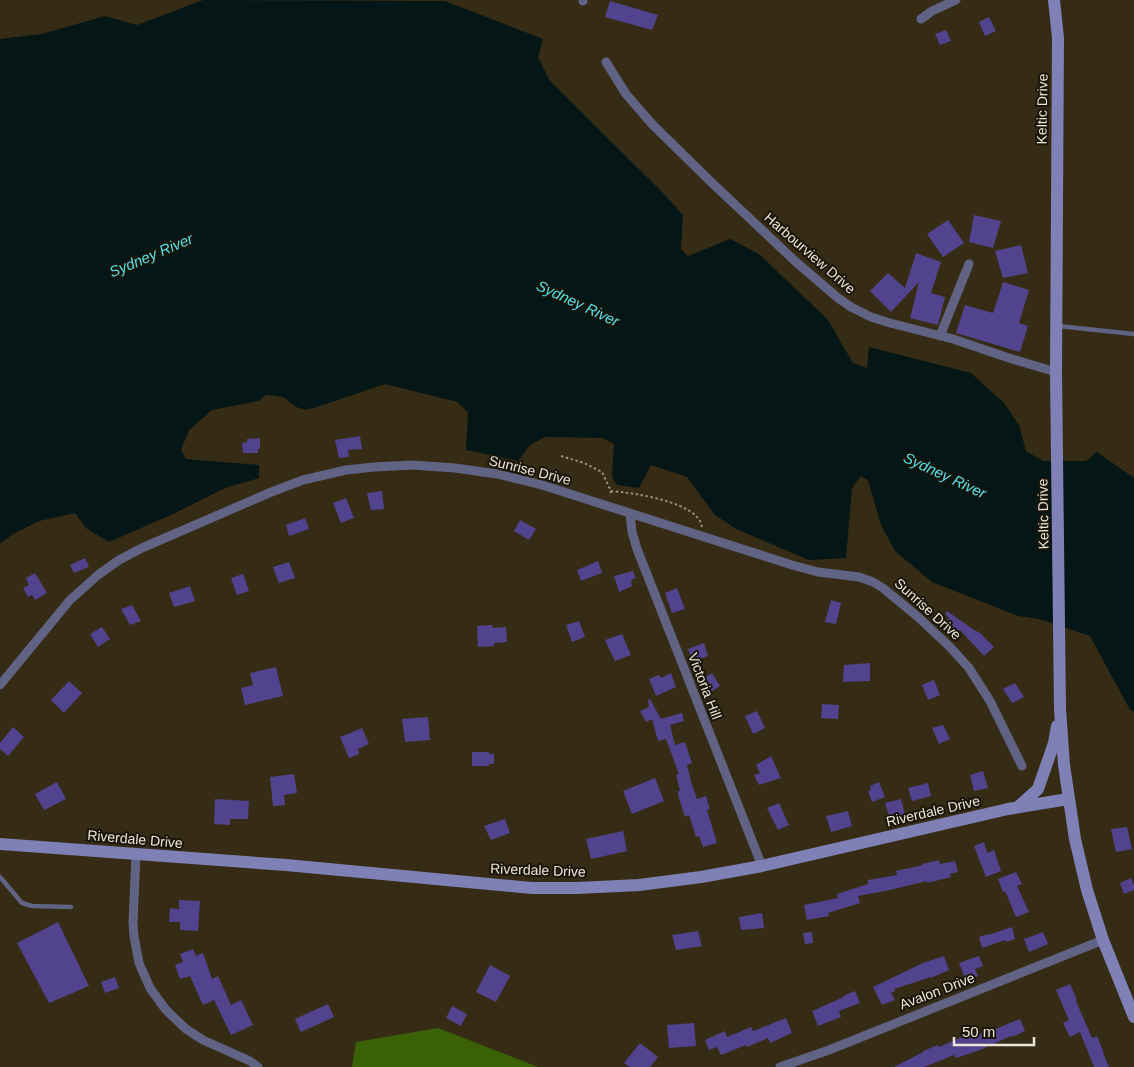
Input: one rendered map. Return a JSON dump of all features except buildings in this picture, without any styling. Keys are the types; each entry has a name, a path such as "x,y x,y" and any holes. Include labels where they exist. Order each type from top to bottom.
{"main road":[{"name":"Keltic Drive","path":"1054,0 1058,38 1056,372 1060,709 1064,765 1068,799 1083,875 1103,940 1134,1017"},
{"path":"1018,807 1038,789 1054,743 1060,709"},
{"name":"Riverdale Drive","path":"0,844 286,865 532,888 577,888 639,885 701,877 762,866 1018,807 1068,799"}],"street":[{"path":"920,19 956,0"},
{"name":"Harbourview Drive","path":"606,62 626,94 652,124 826,288 851,307 890,323 940,336 1056,372"},
{"path":"940,336 969,264"},
{"name":"Sunrise Drive","path":"0,685 70,600 98,575 119,560 142,548 257,497 293,483 318,476 346,470 404,465 461,469 497,474 542,485 818,572 864,578 872,582 883,588 918,617 963,661 980,684 1022,766"},
{"name":"Victoria Hill","path":"630,513 632,532 637,549 762,866"},
{"path":"136,855 134,936 139,963 150,988 166,1010 186,1029 203,1040 250,1061 258,1067"},
{"name":"Avalon Drive","path":"780,1067 829,1050 1103,940"}],"lane":[{"path":"1058,38 1059,0"},
{"path":"1056,326 1134,334"},
{"path":"0,877 22,903 32,906 71,907"}],"path":[{"path":"561,456 584,463 602,472 611,491 650,497 684,507 698,517 706,537"}],"green space":[{"path":"438,1028 538,1067 352,1067 356,1042"}],"water":[{"name":"Sydney River","path":"203,0 445,1 543,39 538,57 550,81 683,215 681,249 688,256 730,239 759,254 828,320 853,363 867,368 869,347 971,373 1004,403 1019,425 1026,451 1043,461 1086,461 1097,452 1134,478 1134,712 1130,710 1090,636 1039,619 1018,616 932,582 895,551 881,525 868,480 861,476 852,488 846,558 809,560 736,529 715,515 687,477 651,465 639,488 617,485 612,477 614,444 602,438 545,437 530,445 518,461 466,450 468,413 458,402 385,384 305,410 296,407 283,397 266,395 259,401 212,410 189,430 181,450 186,459 259,465 259,478 225,488 173,514 109,542 86,528 75,513 39,521 13,534 0,544 0,39 42,34 105,16 137,25"}]}
